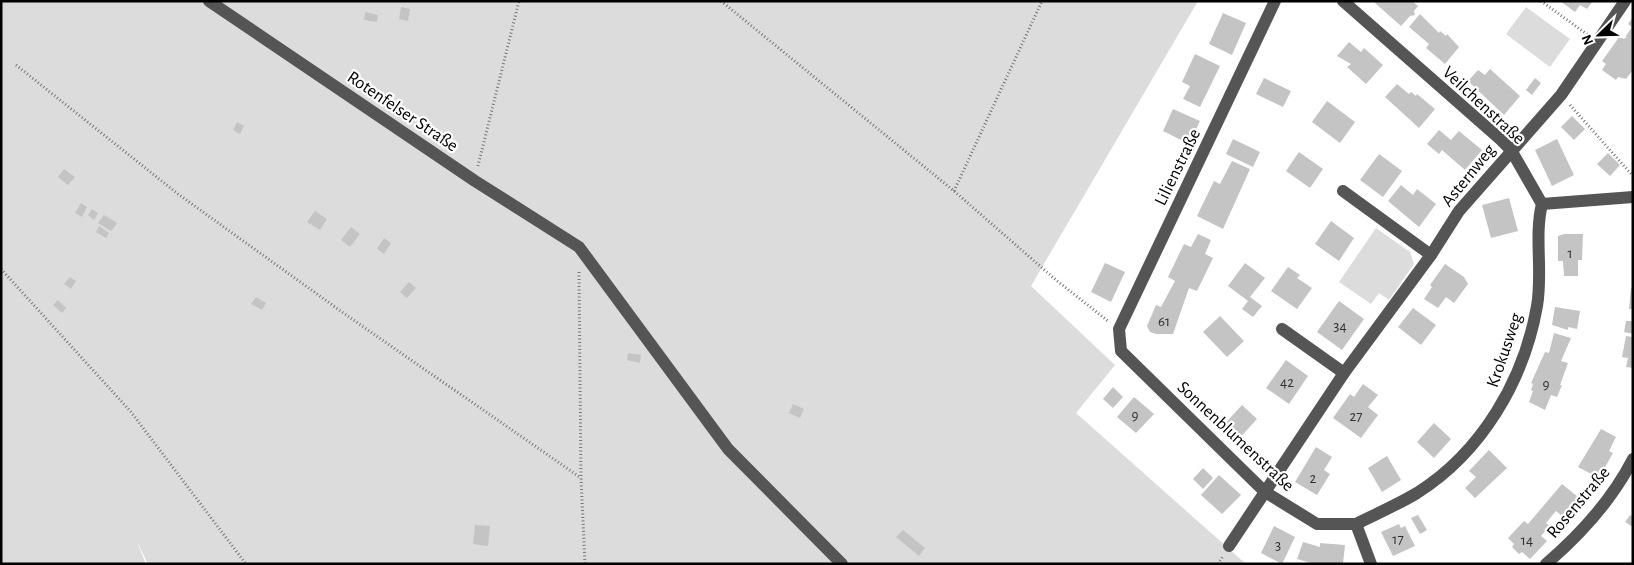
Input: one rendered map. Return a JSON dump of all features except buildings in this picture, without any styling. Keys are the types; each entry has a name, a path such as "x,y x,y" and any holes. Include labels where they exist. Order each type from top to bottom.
{"street":[{"name":"Rotenfelser Straße","path":"209,1 475,181 579,248"},
{"name":"Lilienstraße","path":"1118,329 1276,1"},
{"name":"Veilchenstraße","path":"1342,1 1511,150 1542,204"},
{"name":"Asternweg","path":"1229,546 1344,373 1431,255 1460,212 1511,150 1561,95 1625,1"},
{"path":"1343,191 1431,255"},
{"path":"1542,204 1633,197"},
{"name":"Krokusweg","path":"1356,524 1418,492 1455,463 1482,433 1507,398 1525,351 1537,305 1540,246 1538,221 1542,204"},
{"path":"579,248 728,449 842,564"},
{"name":"Sonnenblumenstraße","path":"1118,329 1121,351 1265,492 1317,524 1356,524"},
{"path":"1282,329 1344,373"},
{"name":"Rosenstraße","path":"1546,564 1572,541 1620,485 1633,459"},
{"path":"1356,524 1371,564"}],"path":[{"path":"475,181 519,1"},
{"path":"721,1 954,191 1056,280 1118,329"},
{"path":"954,191 1042,1"},
{"path":"1540,1 1596,41"},
{"path":"16,65 178,194 342,312 581,478"},
{"path":"1561,95 1633,176"},
{"path":"579,248 581,478 585,564"},
{"path":"1,269 131,412 246,564"}],"shaded area":[{"path":"1,1 1198,1 1031,286 1115,365 1076,413 1246,564 148,564 137,542 146,564 1,564"},
{"path":"1526,7 1570,39 1550,67 1506,34"},
{"path":"1376,228 1410,252 1414,264 1389,300 1379,293 1371,304 1339,282"}]}
